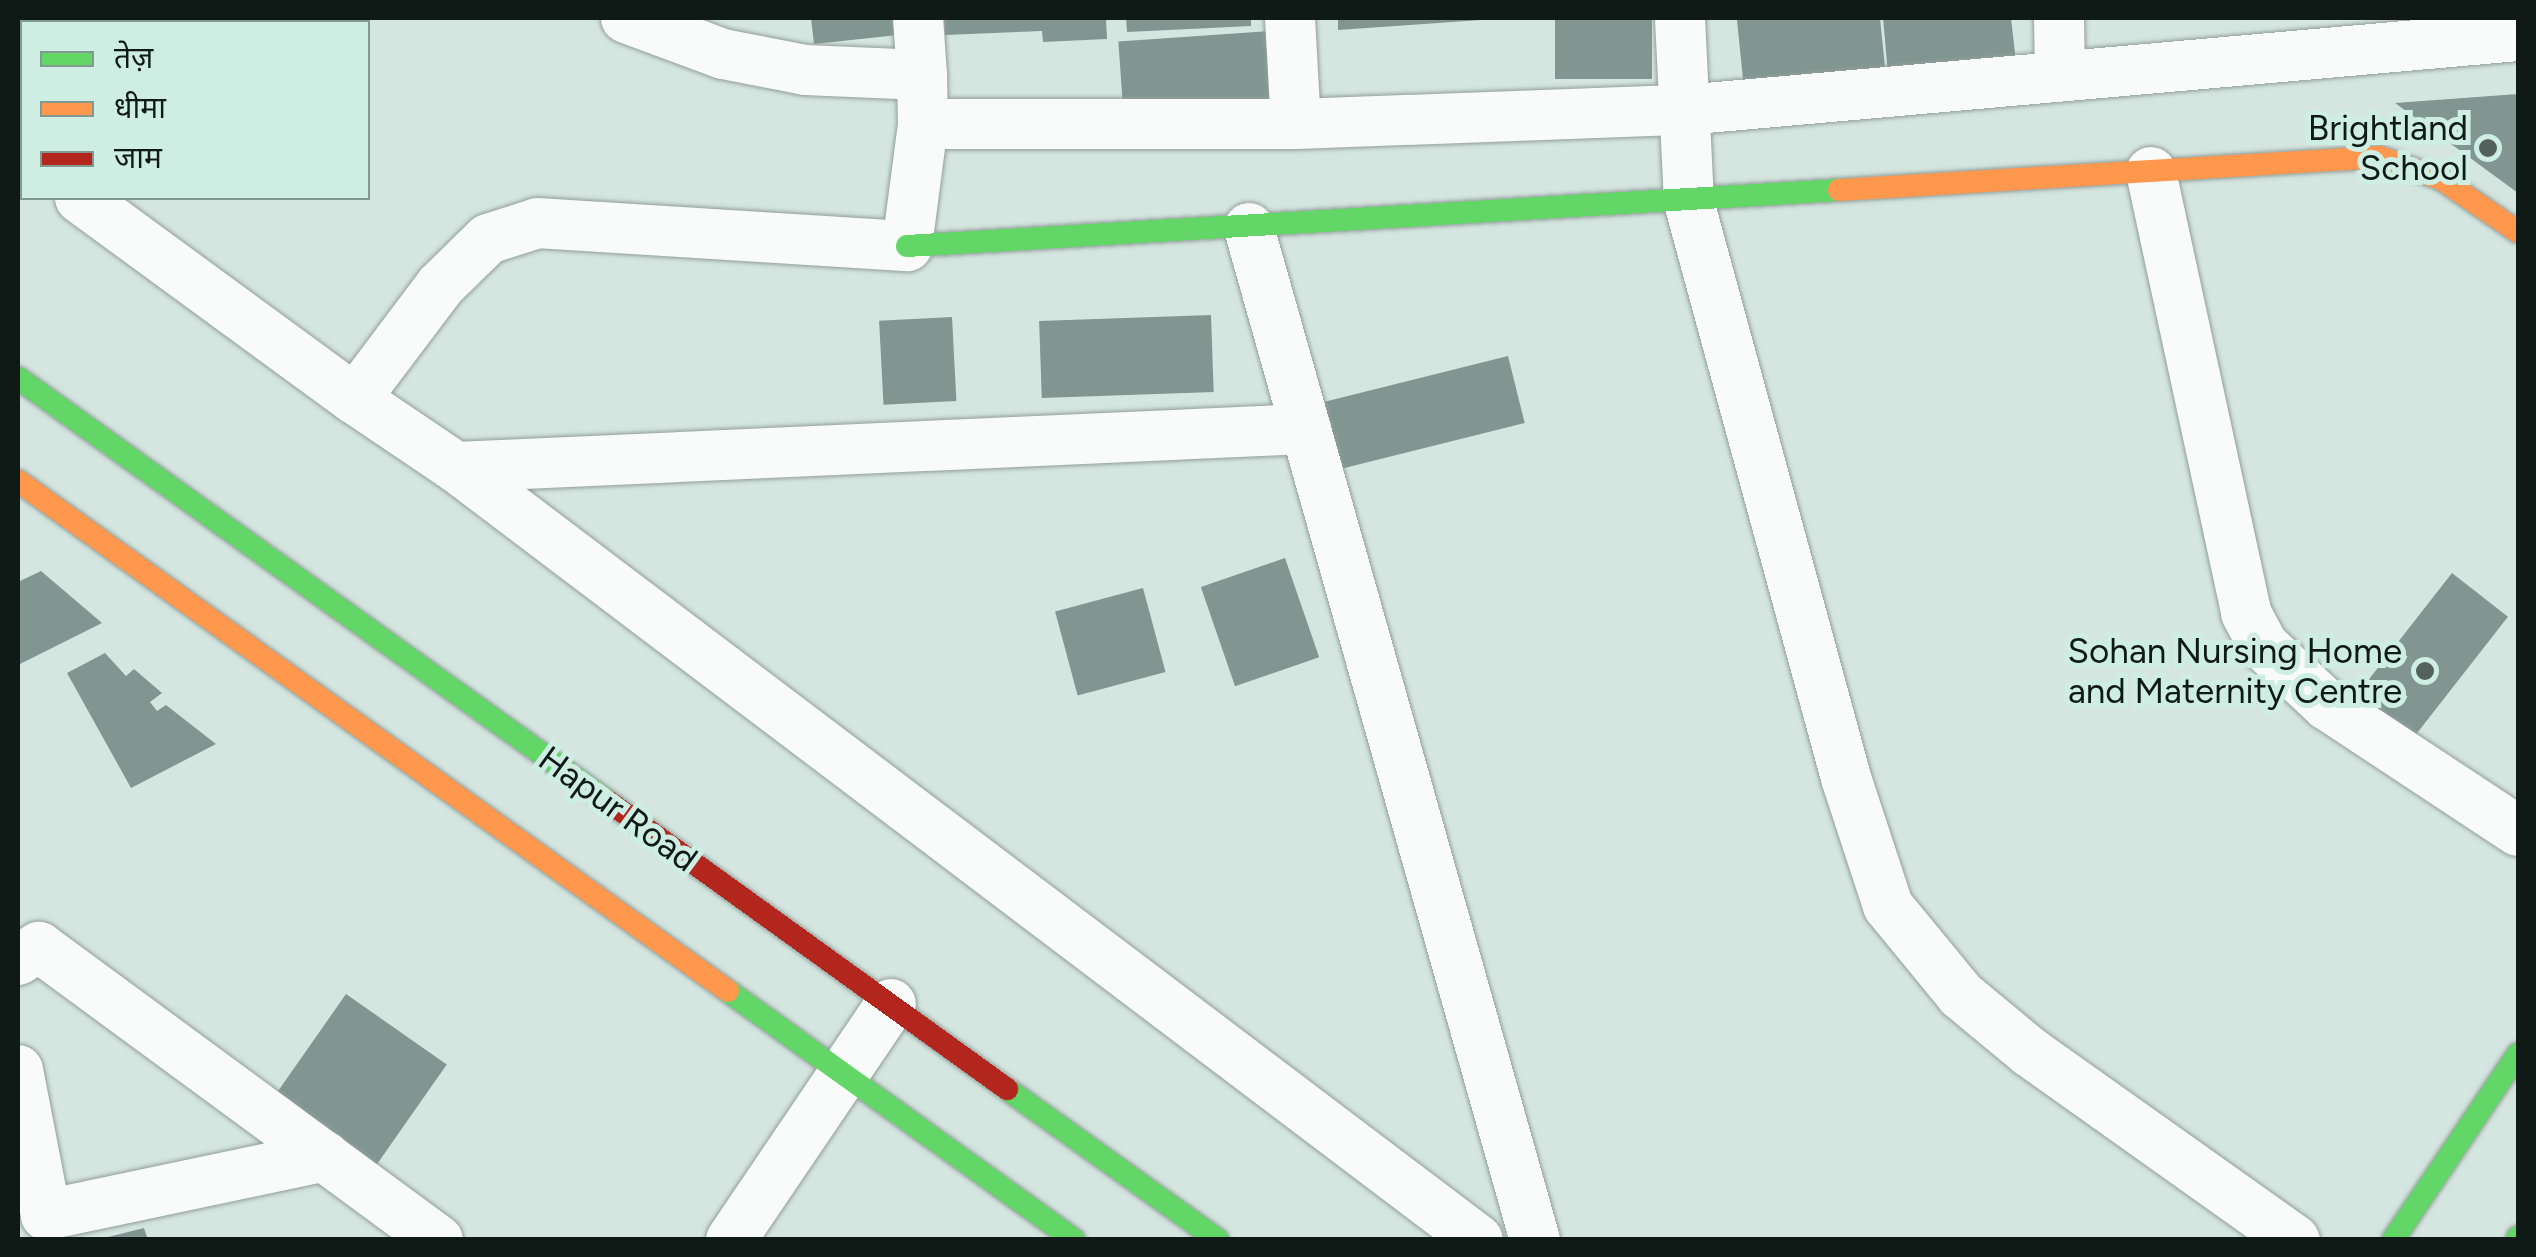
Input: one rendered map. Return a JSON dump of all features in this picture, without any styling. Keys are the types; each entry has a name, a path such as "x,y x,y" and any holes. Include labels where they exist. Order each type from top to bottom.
{"main road":[{"path":"907,246 1690,202 2380,157 2441,179 2518,232"},
{"name":"Hapur Road","path":"18,378 1218,1240"},
{"path":"18,481 1074,1240"},
{"path":"2393,1240 2518,1054"}],"street":[{"path":"626,18 740,58 806,70 922,75"},
{"path":"355,399 464,262 488,239 538,223 907,246 923,124 918,18"},
{"path":"1290,18 1296,124"},
{"path":"1680,18 1690,202 1846,778 1888,906 1962,995 2030,1052 2295,1240"},
{"path":"2059,18 2060,76"},
{"path":"923,124 1296,124 1684,110 2060,76 2428,31 2518,36"},
{"path":"2152,172 2246,613 2263,645 2327,706 2518,831"},
{"path":"83,200 355,399 456,467 1478,1240"},
{"path":"1248,228 1534,1240"},
{"path":"456,467 1306,429"},
{"path":"18,960 39,947 438,1240"},
{"path":"732,1240 890,1004"},
{"path":"18,1070 46,1215 325,1156"}],"building":[{"path":"19,18 116,18 20,20 20,56"},
{"path":"125,18 188,18 188,20"},
{"path":"811,18 904,18 907,34 814,44"},
{"path":"944,18 1106,18 1107,39 1043,42 1042,31 945,35"},
{"path":"1126,18 1251,18 1251,26 1127,32"},
{"path":"1338,18 1481,18 1481,20 1338,30"},
{"path":"1555,18 1652,18 1652,79 1555,79"},
{"path":"1880,18 1886,77 1744,89 1737,20"},
{"path":"1883,18 2011,18 2016,62 1888,74"},
{"path":"1270,31 1275,107 1124,117 1118,42"},
{"name":"Brightland School","path":"2518,94 2518,193 2395,103"},
{"path":"1211,315 1214,392 1042,398 1039,321"},
{"path":"952,317 956,401 883,405 879,321"},
{"path":"1508,356 1525,423 1337,470 1321,403"},
{"path":"1285,558 1319,657 1235,686 1201,587"},
{"path":"41,571 102,623 18,665 18,582"},
{"path":"2452,573 2508,617 2411,741 2355,698"},
{"path":"1143,588 1166,672 1078,696 1055,612"},
{"path":"105,653 126,676 134,669 162,693 150,702 157,711 166,705 216,744 131,788 67,673"},
{"path":"346,994 447,1065 374,1168 274,1097"},
{"path":"144,1228 148,1240 104,1240 104,1238"}],"traffic: fast":[{"path":"907,246 1839,190"},
{"path":"18,378 609,802"},
{"path":"728,991 1074,1240"},
{"path":"2393,1240 2518,1054"},
{"path":"1007,1089 1218,1240"}],"traffic: slow":[{"path":"1839,190 2380,157 2441,179 2518,232"},
{"path":"18,481 728,991"}],"traffic: jam":[{"path":"609,802 1007,1089"}],"place":[{"name":"Brightland School","path":"2488,148"},
{"name":"Sohan Nursing Home and Maternity Centre","path":"2425,671"}]}
